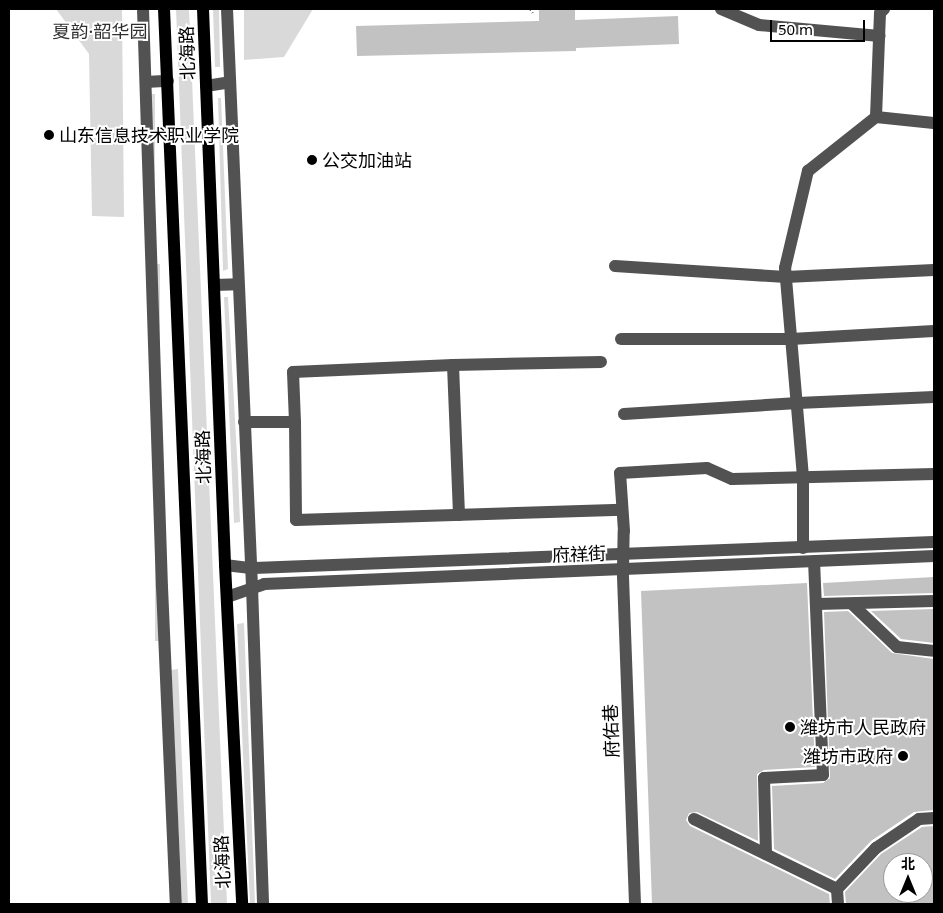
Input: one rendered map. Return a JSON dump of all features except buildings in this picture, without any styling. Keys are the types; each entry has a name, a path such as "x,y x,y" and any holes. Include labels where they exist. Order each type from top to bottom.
{"main road":[{"name":"北海路","path":"164,9 202,904"},
{"name":"北海路","path":"203,9 225,565 242,904"}],"street":[{"path":"143,9 162,577 176,904"},
{"path":"227,9 252,587 263,904"},
{"path":"721,9 758,25 879,36"},
{"path":"876,118 880,13 884,9"},
{"path":"146,82 168,80"},
{"path":"206,86 230,82"},
{"path":"803,548 803,478 798,402 785,268 808,171 876,118 934,123"},
{"path":"616,266 786,277 934,270"},
{"path":"214,285 238,284"},
{"path":"621,340 791,339 934,331"},
{"path":"601,362 453,365 293,372 296,520 622,510"},
{"path":"453,365 459,515"},
{"path":"624,414 798,402 934,398"},
{"path":"244,422 295,422"},
{"name":"府佑巷","path":"635,904 620,473 706,468 732,479 803,478"},
{"path":"803,478 934,474"},
{"name":"府祥街","path":"225,565 251,568 624,556 934,542"},
{"name":"府祥街","path":"227,597 264,584 934,556"},
{"path":"766,854 764,778 824,775 814,562"},
{"path":"817,604 934,601"},
{"path":"852,604 897,647 934,651"},
{"path":"838,904 837,889 876,848 919,819 934,818"},
{"path":"694,820 837,889"}],"path":[{"path":"405,9 440,9"},
{"path":"531,9 533,13"}],"green space":[{"name":"夏韵·韶华园","path":"56,9 122,9 124,217 92,216 89,54"},
{"path":"176,9 189,9 227,904 211,904"},
{"path":"213,9 219,9 220,67 215,67"},
{"path":"244,9 313,9 284,57 244,60"},
{"path":"149,94 155,94 155,239 149,239"},
{"path":"218,98 221,98 228,269 223,271"},
{"path":"155,264 160,264 160,641 155,641"},
{"path":"224,297 228,297 238,473 240,522 234,523"},
{"path":"244,623 255,904 250,904 237,624"},
{"path":"178,669 188,904 182,904 171,670"}],"place":[{"name":"山东信息技术职业学院","path":"49,135"},
{"name":"公交加油站","path":"312,160"},
{"name":"潍坊市人民政府","path":"790,727"},
{"name":"潍坊市政府","path":"903,756"}]}
